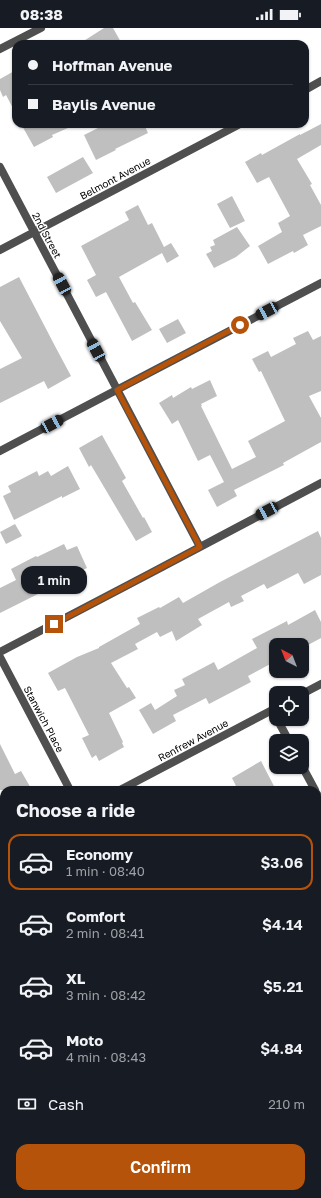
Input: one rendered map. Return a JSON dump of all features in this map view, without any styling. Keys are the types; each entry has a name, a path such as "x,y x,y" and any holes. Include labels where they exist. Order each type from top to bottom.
{"street":[{"path":"19,40 41,28"},
{"path":"0,50 12,44"},
{"path":"309,88 321,82"},
{"name":"Belmont Avenue","path":"0,250 232,128"},
{"name":"2nd Street","path":"0,167 200,547"},
{"path":"0,451 321,283"},
{"path":"0,652 321,483"},
{"name":"Stanwich Place","path":"0,657 68,786"},
{"path":"309,690 321,684"},
{"name":"Renfrew Avenue","path":"128,786 269,714"},
{"path":"306,774 313,786"}],"building":[{"path":"104,28 113,28 120,40 85,40"},
{"path":"12,72 12,106 6,95 3,97 0,90 0,79"},
{"path":"321,124 321,145 297,159 312,184 310,185 321,205 321,226 303,235 308,245 294,253 293,251 268,264 258,246 282,232 278,223 290,216 269,177 257,183 245,162 261,153 262,155"},
{"path":"23,128 68,128 52,135 53,137 34,147"},
{"path":"98,128 146,128 148,133 96,160 84,135"},
{"path":"83,157 93,173 56,193 47,177"},
{"path":"232,196 245,221 230,228 217,204"},
{"path":"138,205 148,225 152,223 164,247 171,243 179,256 167,263 162,253 119,277 133,303 135,302 152,330 132,341 106,292 96,297 87,280 96,275 81,246 129,220 125,212"},
{"path":"237,227 250,246 236,257 214,268 206,254 212,251 210,247 215,245 213,240"},
{"path":"19,277 71,376 48,389 44,381 0,403 0,369 22,358 0,321 0,287"},
{"path":"178,319 186,333 167,343 159,329"},
{"path":"308,331 313,340 321,336 321,391 309,396 321,418 321,442 283,463 284,465 234,490 237,496 217,507 208,490 224,482 210,455 198,461 178,420 172,424 159,403 172,395 173,398 191,387 192,389 210,380 217,396 201,404 201,406 232,469 256,457 248,441 285,421 261,371 259,372 252,359 268,351 271,357 296,344 293,338"},
{"path":"102,435 126,478 122,481 152,532 136,541 91,465 89,467 79,448"},
{"path":"68,466 80,489 62,498 62,496 14,520 3,496 11,492 8,486 37,471 39,476 48,471 51,476"},
{"path":"15,524 22,536 6,544 0,532"},
{"path":"318,531 321,538 321,575 304,584 298,573 267,589 264,584 241,596 244,601 231,607 229,602 198,619 202,625 176,641 172,631 160,637 157,632 135,644 138,649 111,663 127,688 129,687 136,698 109,713 124,747 99,761 96,755 92,758 82,738 89,735 65,688 58,691 48,673 77,657 99,648 140,624 137,618 159,607 160,608 179,597 183,603"},
{"path":"64,544 67,550 77,546 87,568 63,579 57,566 32,579 40,593 0,613 0,588 16,580 11,569"},
{"path":"315,610 321,622 321,638 309,644 309,638 269,638 269,665 248,676 251,682 209,704 206,698 173,715 176,721 153,734 139,710 151,703 155,710 177,696 174,690 185,685 182,679 214,662 218,670 257,648 252,639 287,621 288,625"},
{"path":"0,744 15,774 21,771 30,786 0,786"},
{"path":"261,761 274,786 236,786 232,778"}],"route":[{"path":"54,624 200,547 117,390 240,325"}]}
